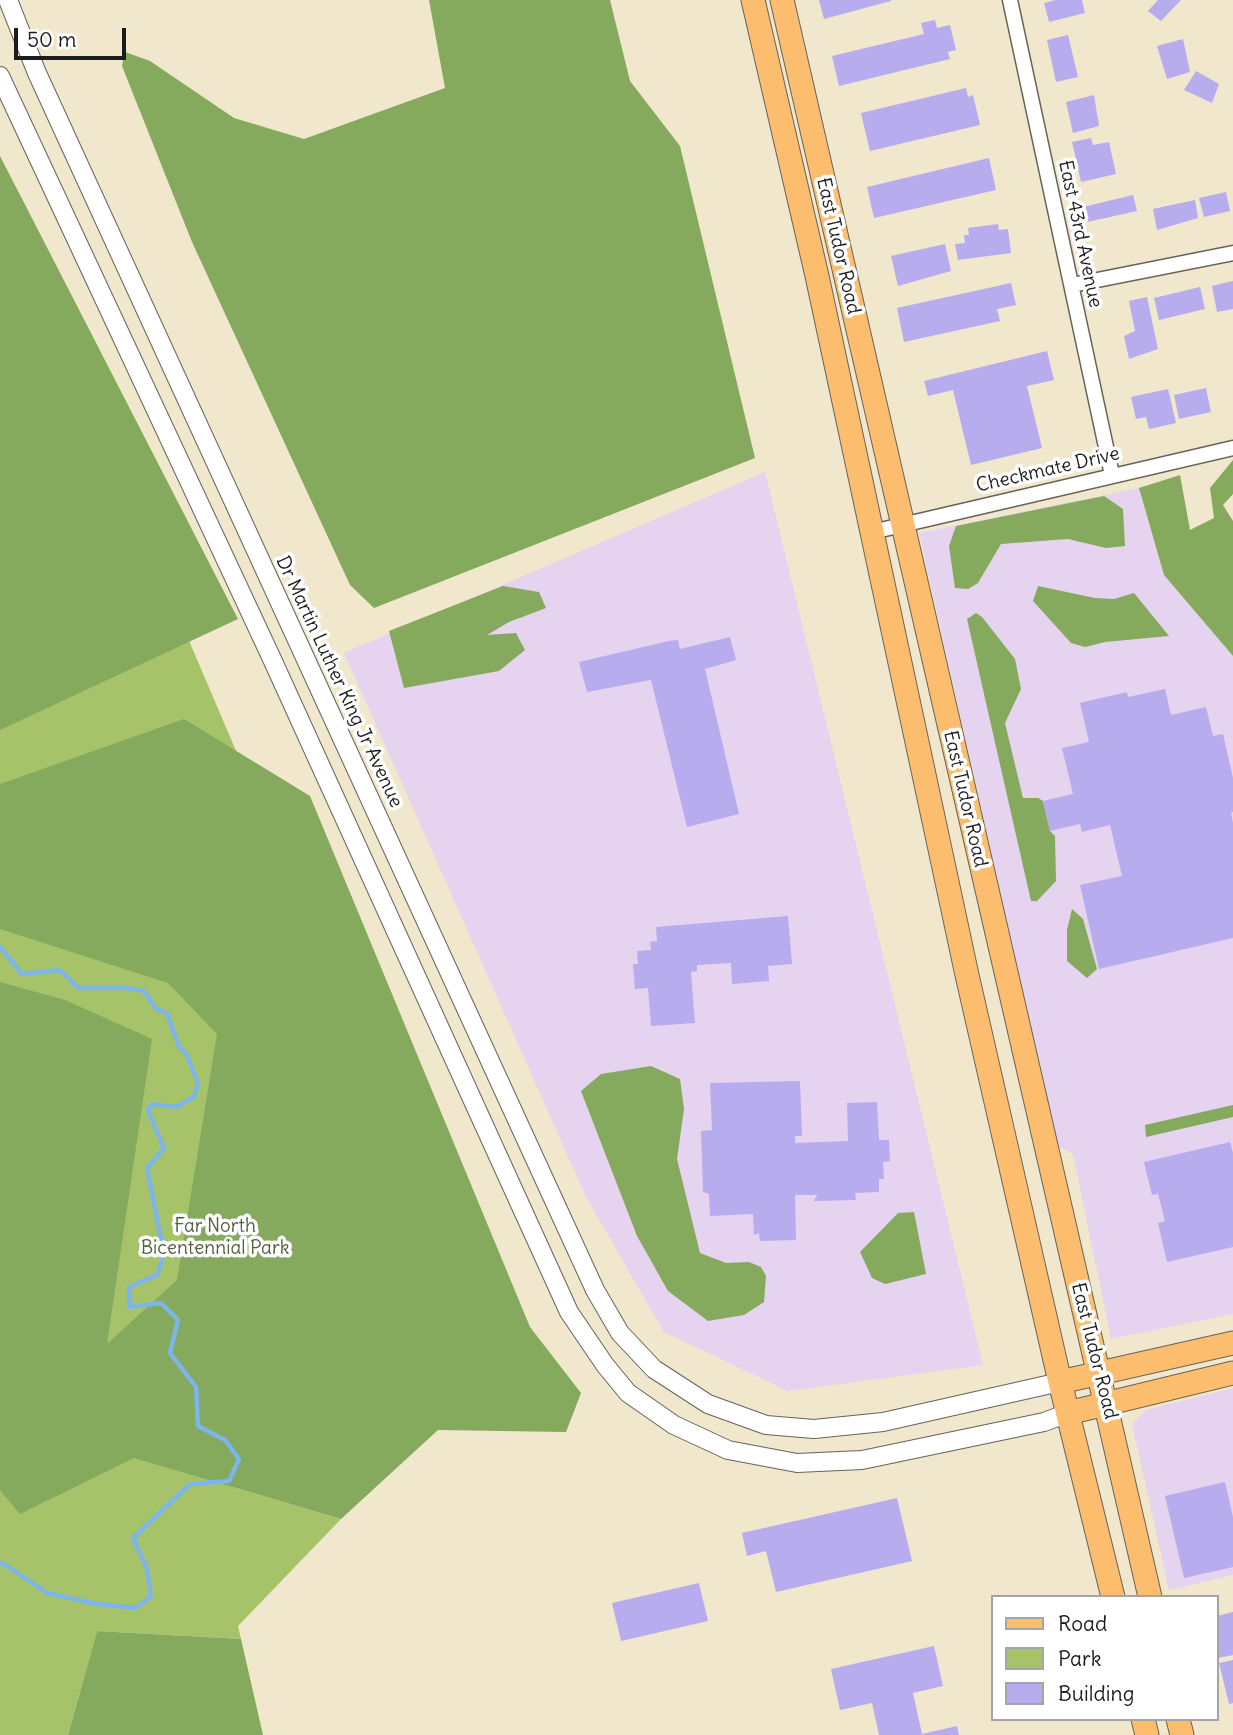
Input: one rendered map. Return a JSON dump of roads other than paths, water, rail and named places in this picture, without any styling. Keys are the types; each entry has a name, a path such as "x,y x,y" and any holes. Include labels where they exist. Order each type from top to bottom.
{"main road":[{"name":"East Tudor Road","path":"753,0 820,289 967,975 1060,1382 1113,1595"},
{"name":"East Tudor Road","path":"782,0 1150,1595"},
{"path":"1060,1382 1233,1343"},
{"path":"1068,1413 1233,1373"}],"street":[{"name":"Dr Martin Luther King Jr Avenue","path":"8,0 43,86 594,1290 620,1333 654,1369 708,1404 766,1425 814,1429 883,1422 1060,1382"},
{"name":"East 43rd Avenue","path":"1010,0 1112,475"},
{"path":"0,76 272,659 569,1312 605,1365 628,1393 674,1425 728,1450 797,1463 862,1460 1044,1422 1068,1413"},
{"path":"1072,285 1233,253"},
{"name":"Checkmate Drive","path":"872,532 1233,447"}],"waterway":[{"path":"0,947 22,974 60,970 78,988 127,988 144,991 156,1009 167,1013 179,1047 186,1053 198,1083 194,1097 176,1107 152,1104 148,1110 164,1148 147,1168 164,1254 157,1275 129,1287 129,1307 161,1303 178,1320 170,1353 196,1387 198,1426 225,1440 239,1459 229,1481 190,1484 133,1538 147,1569 151,1596 136,1608 97,1604 47,1593 0,1563"}],"park label":[{"name":"Far North Bicentennial Park","path":"215,1238"}]}
